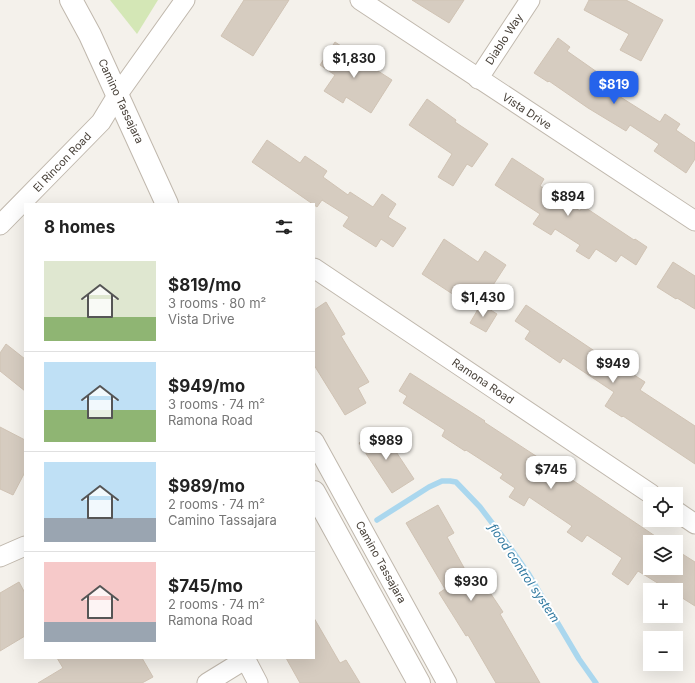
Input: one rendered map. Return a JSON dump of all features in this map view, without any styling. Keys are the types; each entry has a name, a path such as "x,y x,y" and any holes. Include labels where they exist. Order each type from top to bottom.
{"street":[{"name":"Camino Tassajara","path":"71,0 90,35 118,94 167,203"},
{"name":"El Rincon Road","path":"0,225 101,122 118,94 185,0"},
{"name":"Vista Drive","path":"360,0 695,221"},
{"name":"Diablo Way","path":"478,79 530,0"},
{"name":"Ramona Road","path":"315,269 643,489"},
{"name":"Camino Tassajara","path":"315,443 447,683"},
{"path":"315,494 419,683"},
{"path":"683,516 695,524"},
{"path":"0,557 24,546"},
{"path":"207,683 244,659"},
{"path":"246,659 258,683"}],"green space":[{"path":"110,0 158,0 137,34"}],"building":[{"path":"244,0 289,0 253,56 221,36"},
{"path":"412,0 464,0 449,23"},
{"path":"589,0 626,0 663,20 641,61 620,50 629,34 584,10"},
{"path":"558,38 570,47 567,51 607,79 603,86 660,122 665,114 680,124 676,130 695,143 695,159 686,173 654,151 659,144 630,125 626,131 588,108 549,81 548,82 534,73"},
{"path":"335,42 392,80 371,113 346,97 343,103 324,91 335,75 320,65"},
{"path":"427,99 456,120 455,122 488,144 472,167 467,164 453,186 438,177 452,154 409,125"},
{"path":"267,140 300,163 305,156 327,171 323,177 348,195 350,192 373,207 382,194 396,204 388,217 406,228 393,247 381,239 376,247 343,226 349,217 322,200 317,207 315,203 311,203 252,162"},
{"path":"512,158 544,179 540,186 580,211 583,206 647,247 636,265 621,255 616,262 596,249 589,259 576,251 580,245 555,229 551,235 533,224 540,214 495,185"},
{"path":"444,239 478,262 485,251 506,265 477,310 422,274"},
{"path":"673,262 695,276 695,309 657,287"},
{"path":"326,302 345,334 341,336 369,382 358,388 366,403 345,415 315,367 315,309"},
{"path":"481,304 497,314 486,332 470,323"},
{"path":"526,305 596,352 597,351 645,382 640,390 695,426 695,464 623,416 622,417 605,406 614,392 563,358 560,363 525,339 530,331 515,321"},
{"path":"6,344 24,358 24,390 0,371 0,353"},
{"path":"410,373 485,421 484,422 654,535 643,535 643,574 638,571 628,585 612,574 622,558 587,535 582,542 567,532 572,526 529,497 524,506 509,497 515,488 500,478 503,474 442,436 445,430 403,403 407,396 399,391"},
{"path":"0,427 24,439 24,474 13,495 0,489"},
{"path":"381,429 414,479 392,493 359,443"},
{"path":"438,505 454,533 447,537 468,575 475,570 503,612 500,614 540,683 496,683 468,635 466,636 439,593 445,589 406,523"},
{"path":"683,554 695,562 695,606 683,598 683,583 658,583 645,575 683,575"},
{"path":"19,582 24,591 24,637 0,651 0,593"},
{"path":"315,620 340,663 346,660 360,683 300,683 287,659 315,659"},
{"path":"58,659 143,659 153,677 142,683 38,683 63,668"}],"waterway":[{"name":"flood control system","path":"377,520 429,487 442,481 456,482 480,507 528,573 579,659 596,683"}]}
